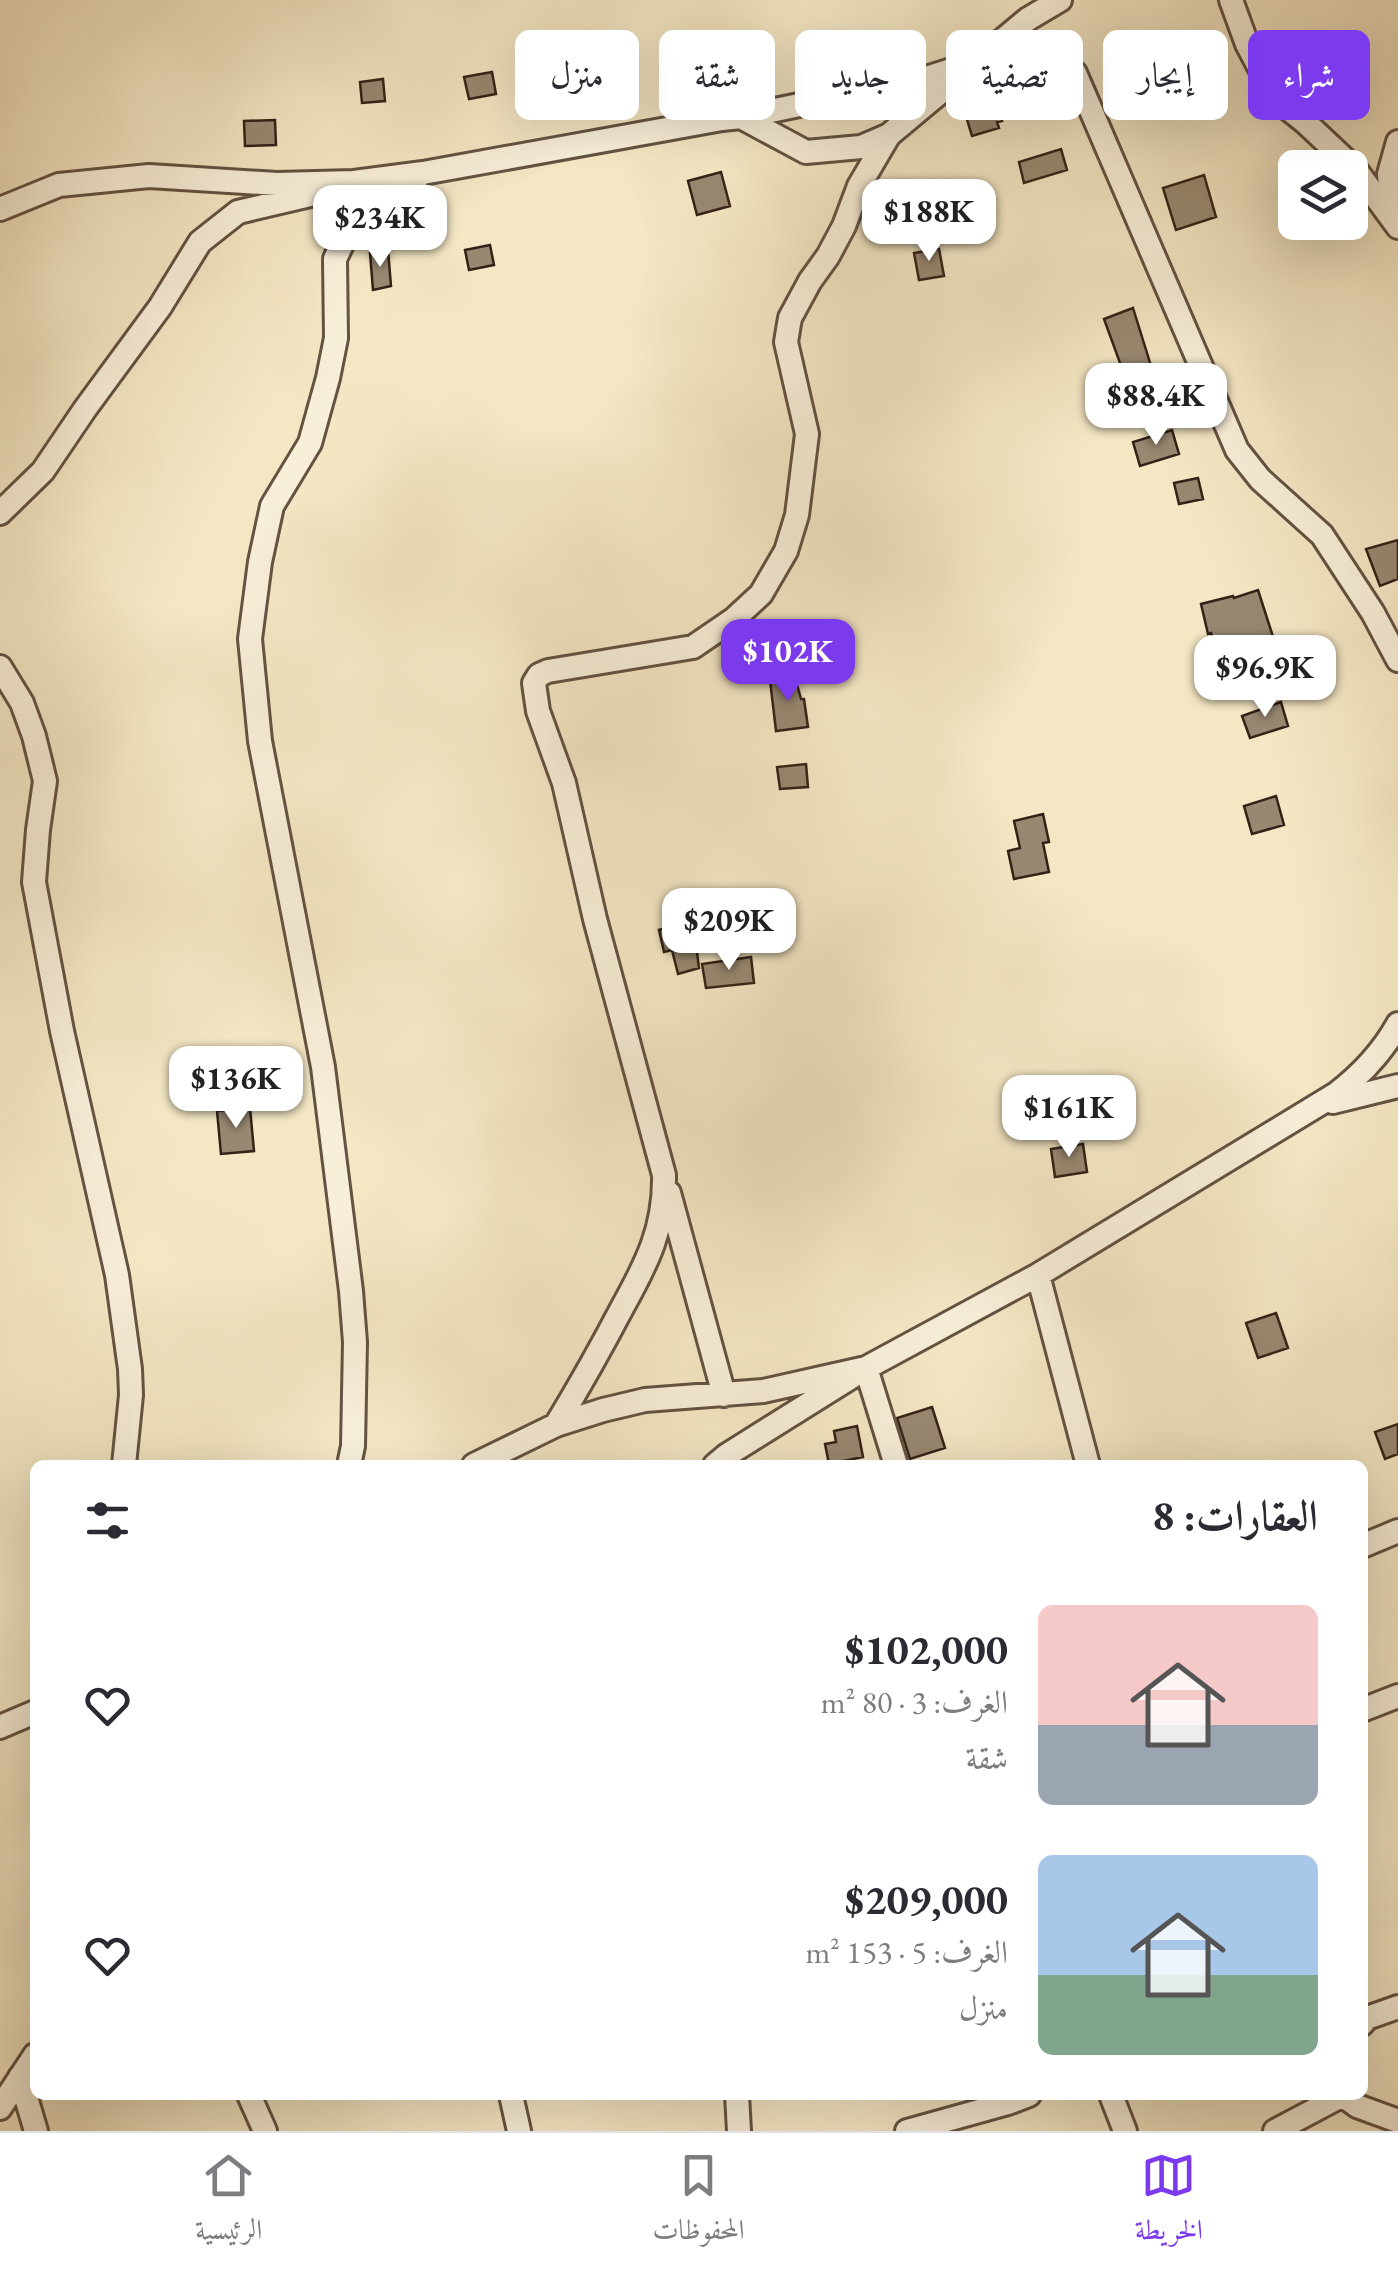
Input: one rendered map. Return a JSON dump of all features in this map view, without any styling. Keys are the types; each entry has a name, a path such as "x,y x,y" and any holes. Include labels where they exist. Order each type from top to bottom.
{"street":[{"path":"1231,0 1248,44 1280,103 1356,170 1396,227"},
{"path":"1016,30 1050,3"},
{"path":"775,110 946,72"},
{"path":"747,120 806,152 861,147 889,135 946,87"},
{"path":"1083,92 1237,450 1260,479 1322,535 1398,660"},
{"path":"0,209 59,185 149,176 276,184 354,182 718,120"},
{"path":"724,1395 595,919 564,784 538,711 534,683 548,671 693,647 734,619 760,594 786,551 797,515 807,434 786,342 790,318 828,256 859,186 889,135"},
{"path":"1396,227 1389,174 1398,142"},
{"path":"350,1460 354,1446 356,1342 351,1291 323,1067 260,740 250,639 272,506 310,443 328,378 336,338 335,259 351,226 423,173"},
{"path":"0,513 43,471 160,307 200,242 238,212 354,182"},
{"path":"0,667 22,703 45,781 34,882 62,1031 117,1275 130,1369 124,1460"},
{"path":"727,1460 866,1368 1038,1275 1317,1106 1360,1075 1385,1048 1398,1024"},
{"path":"1317,1106 1398,1086"},
{"path":"556,1425 643,1271 658,1235 664,1175"},
{"path":"1038,1275 1087,1460"},
{"path":"484,1460 556,1425 644,1400 763,1392 866,1368"},
{"path":"866,1368 894,1460"},
{"path":"1368,1544 1398,1531"},
{"path":"1368,1708 1398,1696"},
{"path":"0,1728 30,1714"},
{"path":"1368,2018 1398,2007"},
{"path":"0,2108 30,2063"},
{"path":"20,2078 36,2131"},
{"path":"251,2100 265,2131"},
{"path":"511,2100 519,2131"},
{"path":"737,2100 739,2131"},
{"path":"908,2131 1016,2100"},
{"path":"1113,2100 1124,2131"},
{"path":"1275,2131 1333,2100"},
{"path":"1349,2100 1398,2120"}],"building":[{"path":"492,72 496,94 469,99 464,77"},
{"path":"383,79 385,101 362,103 360,82"},
{"path":"275,120 276,145 245,146 244,121"},
{"path":"967,120 1002,120 997,122 999,128 972,136"},
{"path":"1061,149 1067,170 1024,183 1019,162"},
{"path":"721,172 730,206 697,215 688,181"},
{"path":"1204,175 1216,217 1176,230 1163,188"},
{"path":"490,245 494,265 469,270 465,250"},
{"path":"939,249 944,276 919,280 914,253"},
{"path":"388,250 391,286 373,290 370,253"},
{"path":"1133,308 1151,366 1124,374 1104,319"},
{"path":"1172,430 1179,454 1140,466 1133,442"},
{"path":"1198,478 1203,499 1179,504 1174,483"},
{"path":"1398,540 1398,579 1380,586 1366,549"},
{"path":"1258,590 1275,643 1262,647 1266,663 1244,669 1241,660 1223,667 1211,633 1208,634 1201,604"},
{"path":"794,673 804,699 808,727 776,731 770,680"},
{"path":"1281,702 1288,726 1250,738 1242,716"},
{"path":"806,764 808,787 780,789 777,767"},
{"path":"1276,796 1284,825 1252,834 1244,806"},
{"path":"1043,814 1049,842 1043,843 1049,872 1014,879 1008,851 1020,848 1014,821"},
{"path":"673,926 678,947 696,944 699,968 678,974 672,950 664,952 659,930"},
{"path":"751,957 754,983 706,988 702,964"},
{"path":"250,1108 254,1151 221,1154 217,1111"},
{"path":"1083,1144 1087,1172 1055,1177 1051,1149"},
{"path":"1276,1313 1288,1348 1258,1358 1246,1323"},
{"path":"932,1407 945,1448 910,1459 897,1418"},
{"path":"1398,1424 1398,1454 1385,1459 1375,1432"},
{"path":"857,1426 863,1457 828,1460 825,1444 836,1442 834,1431"}]}
